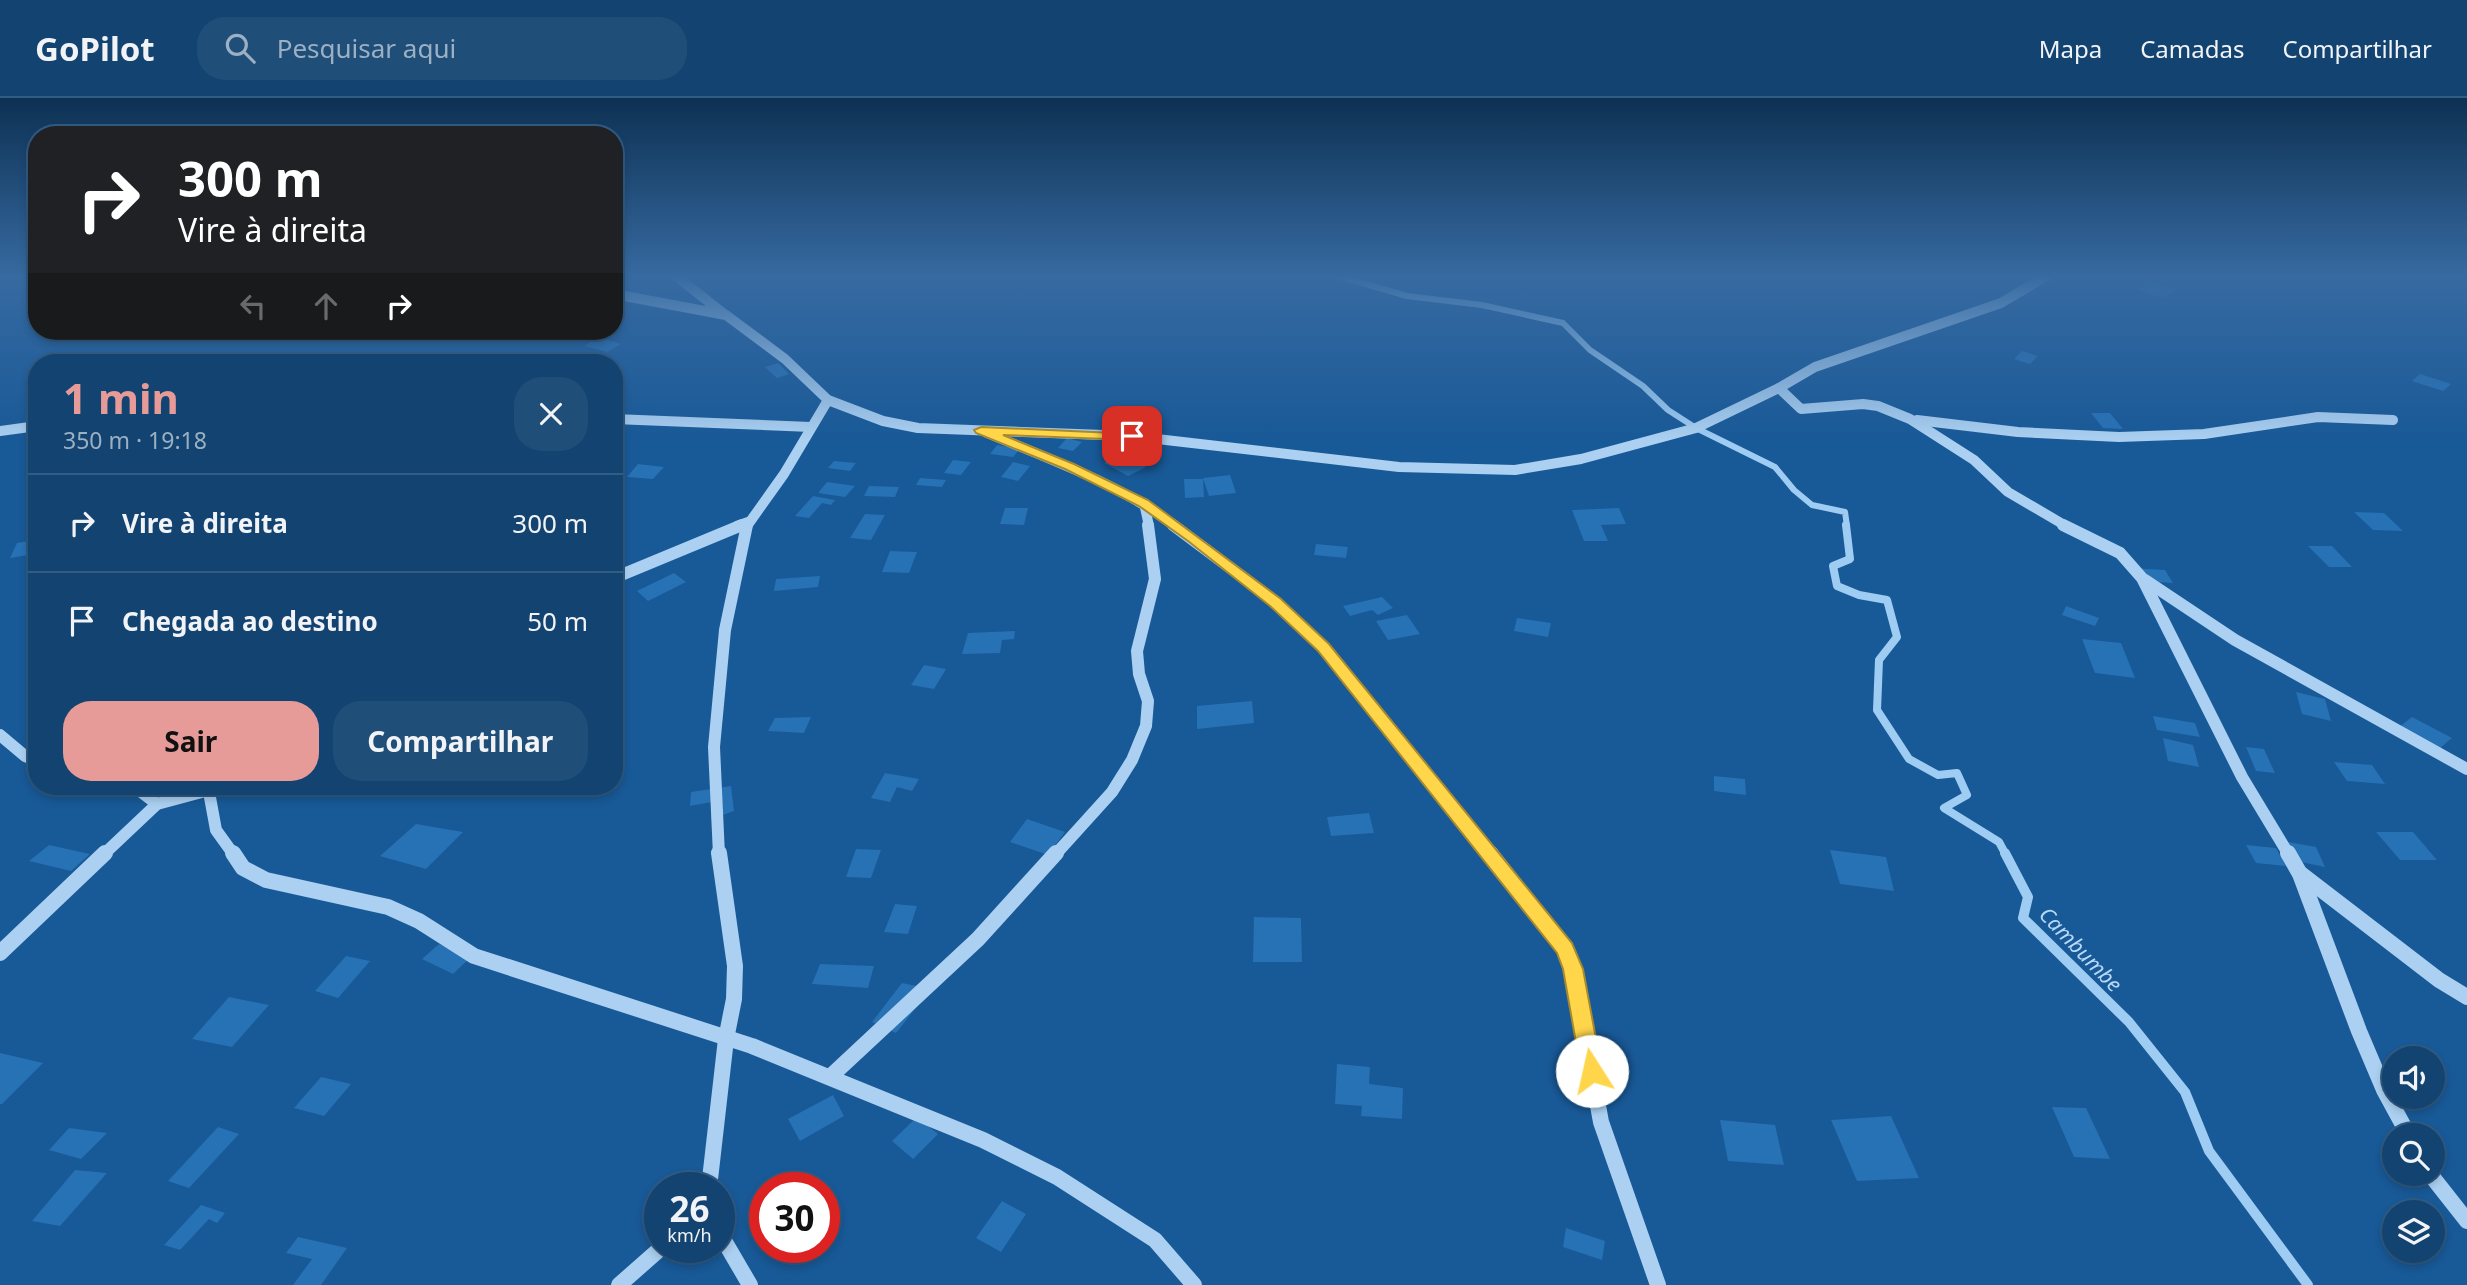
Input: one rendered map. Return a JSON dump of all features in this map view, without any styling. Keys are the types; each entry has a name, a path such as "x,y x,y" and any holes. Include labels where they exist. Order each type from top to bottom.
{"street":[{"path":"747,330 785,359 828,400 883,421 918,428 1132,436 1399,467 1515,470 1581,459 1696,428 1779,388 1815,367 1921,330"},
{"path":"1779,388 1795,406 1801,408 1863,404 1878,406 1910,419 1975,460 2008,492 2048,517 2120,553 2142,578 2242,777 2300,874 2359,1031 2384,1090 2402,1123"},
{"path":"711,1172 726,1039 734,999 735,966 719,852 714,747 726,630 748,522 784,474 828,400"},
{"path":"1910,419 2000,431 2092,436 2229,432 2319,417 2393,420"},
{"path":"623,419 811,427"},
{"path":"0,431 28,427"},
{"path":"981,430 1069,467 1144,503 1276,603 1324,648 1565,949 1573,969 1601,1122 1658,1285"},
{"path":"831,1076 978,939 1112,792 1132,760 1146,726 1148,701 1139,674 1137,651 1147,599 1155,579 1152,542 1144,503"},
{"path":"623,574 748,522"},
{"path":"2142,578 2235,640 2467,769"},
{"path":"0,736 28,757"},
{"path":"145,795 157,804"},
{"path":"0,953 157,804 196,795"},
{"path":"210,795 216,830 243,869 266,880 388,907 419,921 474,956 831,1076 983,1140 1057,1177 1154,1240 1194,1285"},
{"path":"2300,874 2439,980 2467,997"},
{"path":"2439,1186 2467,1221"},
{"path":"735,1259 750,1285"},
{"path":"619,1285 645,1263"}],"building":[{"path":"330,340 364,340 361,342"},
{"path":"594,340 608,340 621,344 607,352 584,346"},
{"path":"2022,351 2038,356 2030,364 2014,359"},
{"path":"778,363 789,374 777,378 765,367"},
{"path":"2420,374 2451,384 2443,391 2412,381"},
{"path":"2091,413 2110,413 2123,429 2103,428"},
{"path":"1067,438 1082,442 1073,451 1058,448"},
{"path":"997,445 1020,449 1013,457 990,454"},
{"path":"1123,453 1146,467 1128,476 1104,463"},
{"path":"953,460 971,462 961,475 944,473"},
{"path":"834,461 856,463 850,471 828,468"},
{"path":"1013,462 1030,466 1018,481 1001,477"},
{"path":"638,464 664,467 653,479 627,477"},
{"path":"1230,475 1236,493 1209,496 1203,478"},
{"path":"920,478 946,480 942,487 916,485"},
{"path":"1184,479 1203,479 1204,497 1185,498"},
{"path":"827,482 855,486 845,497 818,493"},
{"path":"869,486 899,487 895,497 864,496"},
{"path":"813,496 835,500 831,505 822,503 809,518 795,516"},
{"path":"1005,508 1028,508 1024,525 1000,524"},
{"path":"1619,508 1626,524 1601,525 1608,541 1584,541 1572,510"},
{"path":"2354,512 2384,513 2403,531 2373,530"},
{"path":"865,514 885,515 871,540 850,538"},
{"path":"28,541 28,555 10,558 17,543"},
{"path":"1316,544 1348,547 1346,558 1314,555"},
{"path":"2308,546 2332,546 2352,567 2329,567"},
{"path":"890,551 917,552 909,573 882,572"},
{"path":"2131,568 2165,570 2173,583 2139,581"},
{"path":"674,573 686,582 648,601 637,591"},
{"path":"820,576 818,587 774,591 776,579"},
{"path":"1382,597 1393,608 1378,615 1372,610 1350,616 1343,606"},
{"path":"2066,606 2099,618 2095,626 2062,615"},
{"path":"1407,615 1420,634 1388,640 1376,621"},
{"path":"1517,618 1551,623 1548,637 1514,631"},
{"path":"1015,631 1014,639 1002,640 1000,653 962,654 968,633"},
{"path":"2082,639 2121,643 2135,678 2095,673"},
{"path":"924,665 946,669 934,689 911,685"},
{"path":"2296,692 2325,699 2331,721 2302,714"},
{"path":"1252,701 1254,723 1197,729 1197,706"},
{"path":"2153,716 2195,723 2200,737 2157,730"},
{"path":"811,717 804,733 768,731 775,718"},
{"path":"2412,717 2452,738 2439,749 2399,727"},
{"path":"2163,738 2193,745 2199,767 2168,761"},
{"path":"2246,747 2264,749 2275,773 2256,771"},
{"path":"2334,762 2372,765 2385,784 2347,781"},
{"path":"885,773 919,779 912,791 897,787 890,802 871,798"},
{"path":"1714,776 1745,779 1746,795 1714,791"},
{"path":"731,786 734,811 711,819 712,802 690,806 691,792"},
{"path":"1369,813 1374,833 1331,836 1327,817"},
{"path":"1027,819 1065,832 1048,855 1010,842"},
{"path":"416,824 463,832 426,869 380,856"},
{"path":"2376,832 2413,832 2437,860 2400,860"},
{"path":"2288,842 2316,847 2325,867 2296,861"},
{"path":"49,845 90,854 71,871 29,861"},
{"path":"2246,845 2276,848 2286,866 2256,863"},
{"path":"856,849 881,850 871,878 846,877"},
{"path":"1830,850 1886,857 1894,891 1840,884"},
{"path":"895,904 917,906 908,934 884,932"},
{"path":"1254,917 1301,918 1302,962 1253,962"},
{"path":"439,944 470,958 453,974 422,959"},
{"path":"346,956 370,961 338,998 315,991"},
{"path":"820,964 874,966 868,988 812,984"},
{"path":"902,983 931,989 896,1033 872,1022"},
{"path":"229,997 269,1005 232,1047 192,1039"},
{"path":"0,1053 43,1063 2,1104 0,1104"},
{"path":"1337,1064 1370,1067 1369,1084 1403,1088 1402,1119 1361,1116 1362,1106 1335,1104"},
{"path":"321,1077 351,1084 324,1116 294,1108"},
{"path":"833,1095 844,1116 800,1141 788,1119"},
{"path":"2052,1107 2086,1108 2110,1159 2074,1157"},
{"path":"1891,1116 1919,1178 1857,1181 1831,1120"},
{"path":"917,1117 938,1134 913,1159 892,1141"},
{"path":"1720,1120 1775,1125 1784,1165 1728,1161"},
{"path":"218,1127 239,1134 189,1188 168,1181"},
{"path":"69,1128 107,1133 81,1159 49,1150"},
{"path":"75,1170 107,1173 60,1226 32,1221"},
{"path":"1002,1201 1026,1214 1001,1252 976,1238"},
{"path":"201,1205 225,1213 217,1223 209,1219 180,1250 164,1245"},
{"path":"1566,1228 1605,1241 1602,1260 1563,1247"},
{"path":"298,1237 347,1248 321,1285 293,1285 312,1259 286,1253"}],"waterway":[{"name":"Cambumbe","path":"1570,330 1590,350 1643,386 1668,410 1696,428 1775,467 1794,490 1812,505 1845,512 1847,526"},
{"name":"Cambumbe","path":"1846,525 1850,559 1833,566 1837,586 1859,595 1887,600 1897,637 1879,660 1877,710 1909,759 1938,775 1957,773 1967,795 1944,808 1999,842 2006,855"},
{"name":"Cambumbe","path":"2005,853 2028,897 2023,918 2129,1022 2185,1092 2209,1151 2308,1285"}],"route":[{"path":"1132,436 981,430 1069,467 1144,503 1276,603 1324,648 1565,949 1573,969 1592,1071"}]}
